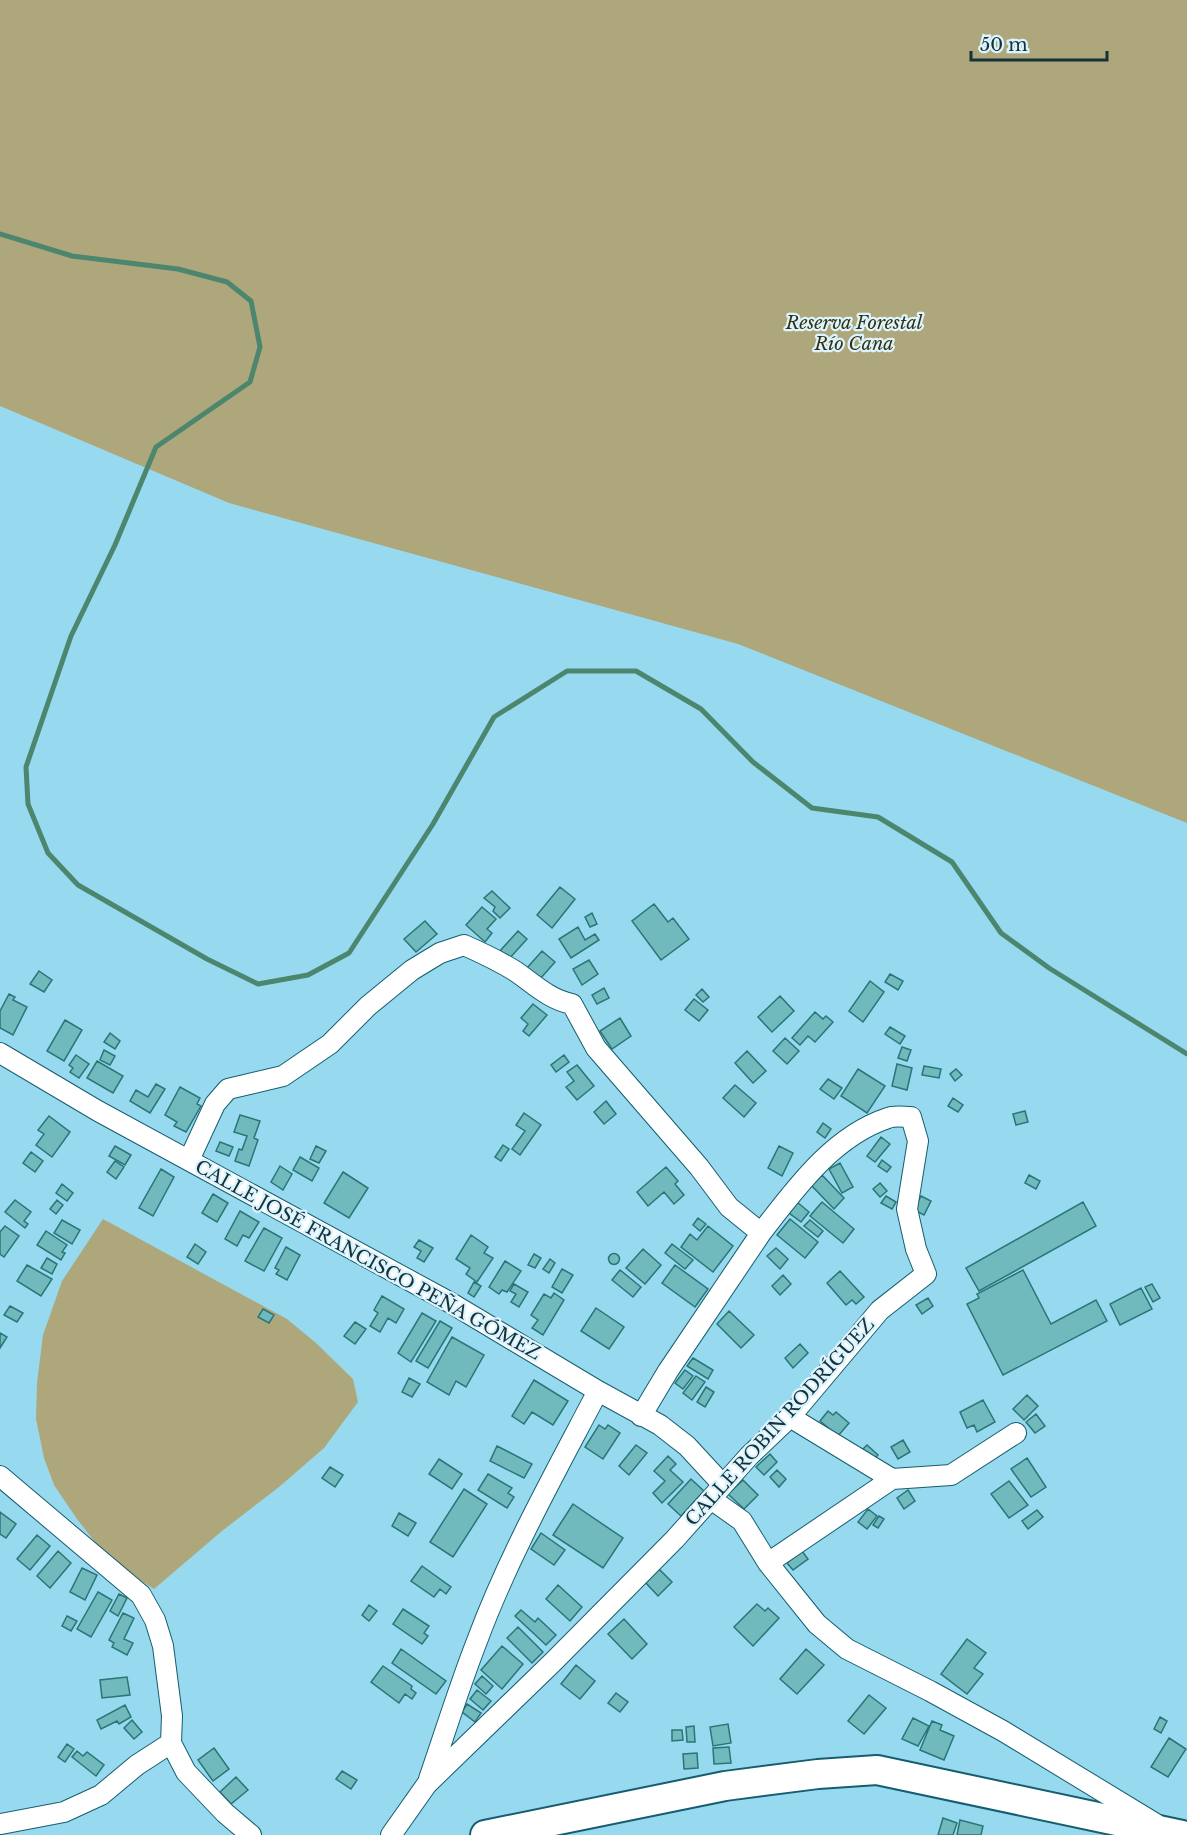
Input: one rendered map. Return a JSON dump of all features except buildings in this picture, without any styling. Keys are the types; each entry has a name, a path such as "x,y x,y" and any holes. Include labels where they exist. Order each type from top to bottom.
{"main road":[{"path":"485,1835 725,1786 818,1774 877,1770 1176,1834"}],"street":[{"path":"189,1160 215,1104 228,1089 283,1076 330,1044 368,1006 412,970 440,953 464,945 486,954 557,1001 572,1005 596,1048 699,1167 729,1207 761,1233 668,1371 641,1416"},
{"name":"CALLE JOSÉ FRANCISCO PEÑA GÓMEZ","path":"0,1053 98,1111 451,1303 598,1391 660,1425 687,1446 717,1492 742,1521 768,1563 817,1624 847,1649 1003,1731 1176,1834"},
{"name":"CALLE ROBIN RODRÍGUEZ","path":"391,1835 427,1784 675,1539 749,1456 790,1417 880,1310 926,1274 916,1249 907,1209 918,1141 911,1117 890,1117 861,1129 820,1162 761,1233"},
{"path":"427,1784 477,1641 497,1594 548,1487 598,1391"},
{"path":"790,1417 892,1479"},
{"path":"768,1563 892,1479 951,1475 1017,1433"},
{"path":"0,1476 141,1594 155,1620 163,1646 171,1716 171,1743 186,1772 225,1813 251,1835"},
{"path":"1,1824 64,1812 101,1795 137,1765 171,1743"}],"green space":[{"name":"Reserva Forestal Río Cana","path":"0,0 1187,0 1187,823 738,644 229,503 0,406"},
{"path":"103,1219 287,1319 353,1379 358,1402 324,1448 154,1589 129,1573 98,1546 77,1519 54,1485 44,1458 36,1419 37,1383 43,1335 62,1281"}],"waterway":[{"path":"0,234 72,256 178,269 227,282 251,301 260,347 250,382 156,447 115,545 71,636 26,767 28,804 48,853 78,885 207,959 258,984 308,975 349,953 433,824 494,717 567,671 636,671 701,709 753,762 812,808 878,817 952,862 1001,933 1049,968 1187,1054"}]}
